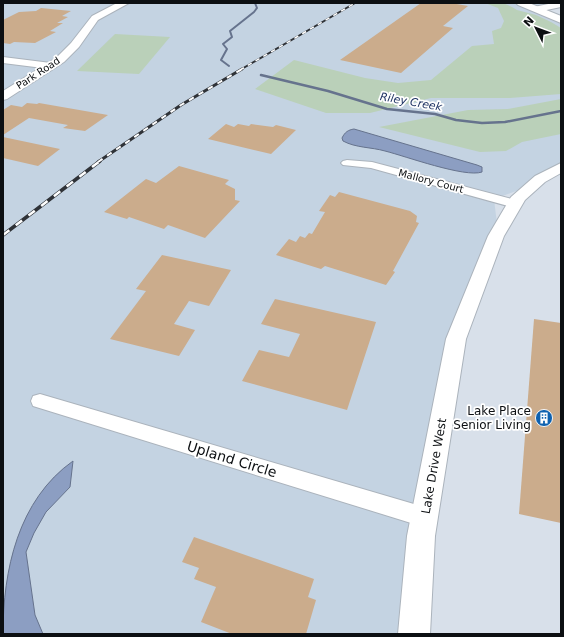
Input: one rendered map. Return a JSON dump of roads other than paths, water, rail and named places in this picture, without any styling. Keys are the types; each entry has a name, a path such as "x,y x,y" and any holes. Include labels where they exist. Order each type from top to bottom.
{"main road":[{"path":"521,3 539,6 561,14"},
{"path":"539,6 561,20"}],"street":[{"name":"Park Road","path":"3,96 60,60 75,45 95,18 112,8 125,3"},
{"path":"539,6 561,4"},
{"path":"3,60 51,66"},
{"name":"Mallory Court","path":"347,163 372,165 515,204"},
{"name":"Lake Drive West","path":"414,634 421,536 456,338 496,236 519,197 540,179 561,167"},
{"name":"Upland Circle","path":"40,401 424,517"}],"water":[{"path":"354,129 477,165 482,167 482,172 462,172 435,166 385,151 353,145 343,141 342,138 346,133"},
{"path":"73,461 70,487 46,512 34,533 26,552 35,615 43,634 3,634 6,585 17,538 39,495 54,477"}],"waterway":[{"name":"Riley Creek","path":"229,66 221,60 227,49 223,44 232,37 230,31 254,12 257,8 255,3"},
{"name":"Riley Creek","path":"261,75 328,91 387,109 435,114 456,120 482,123 505,122 561,111"}],"railway":[{"path":"240,70 355,3"},
{"path":"98,162 181,105 242,69"},
{"path":"3,235 100,161"}],"place":[{"name":"Lake Place Senior Living","path":"544,418"}]}
